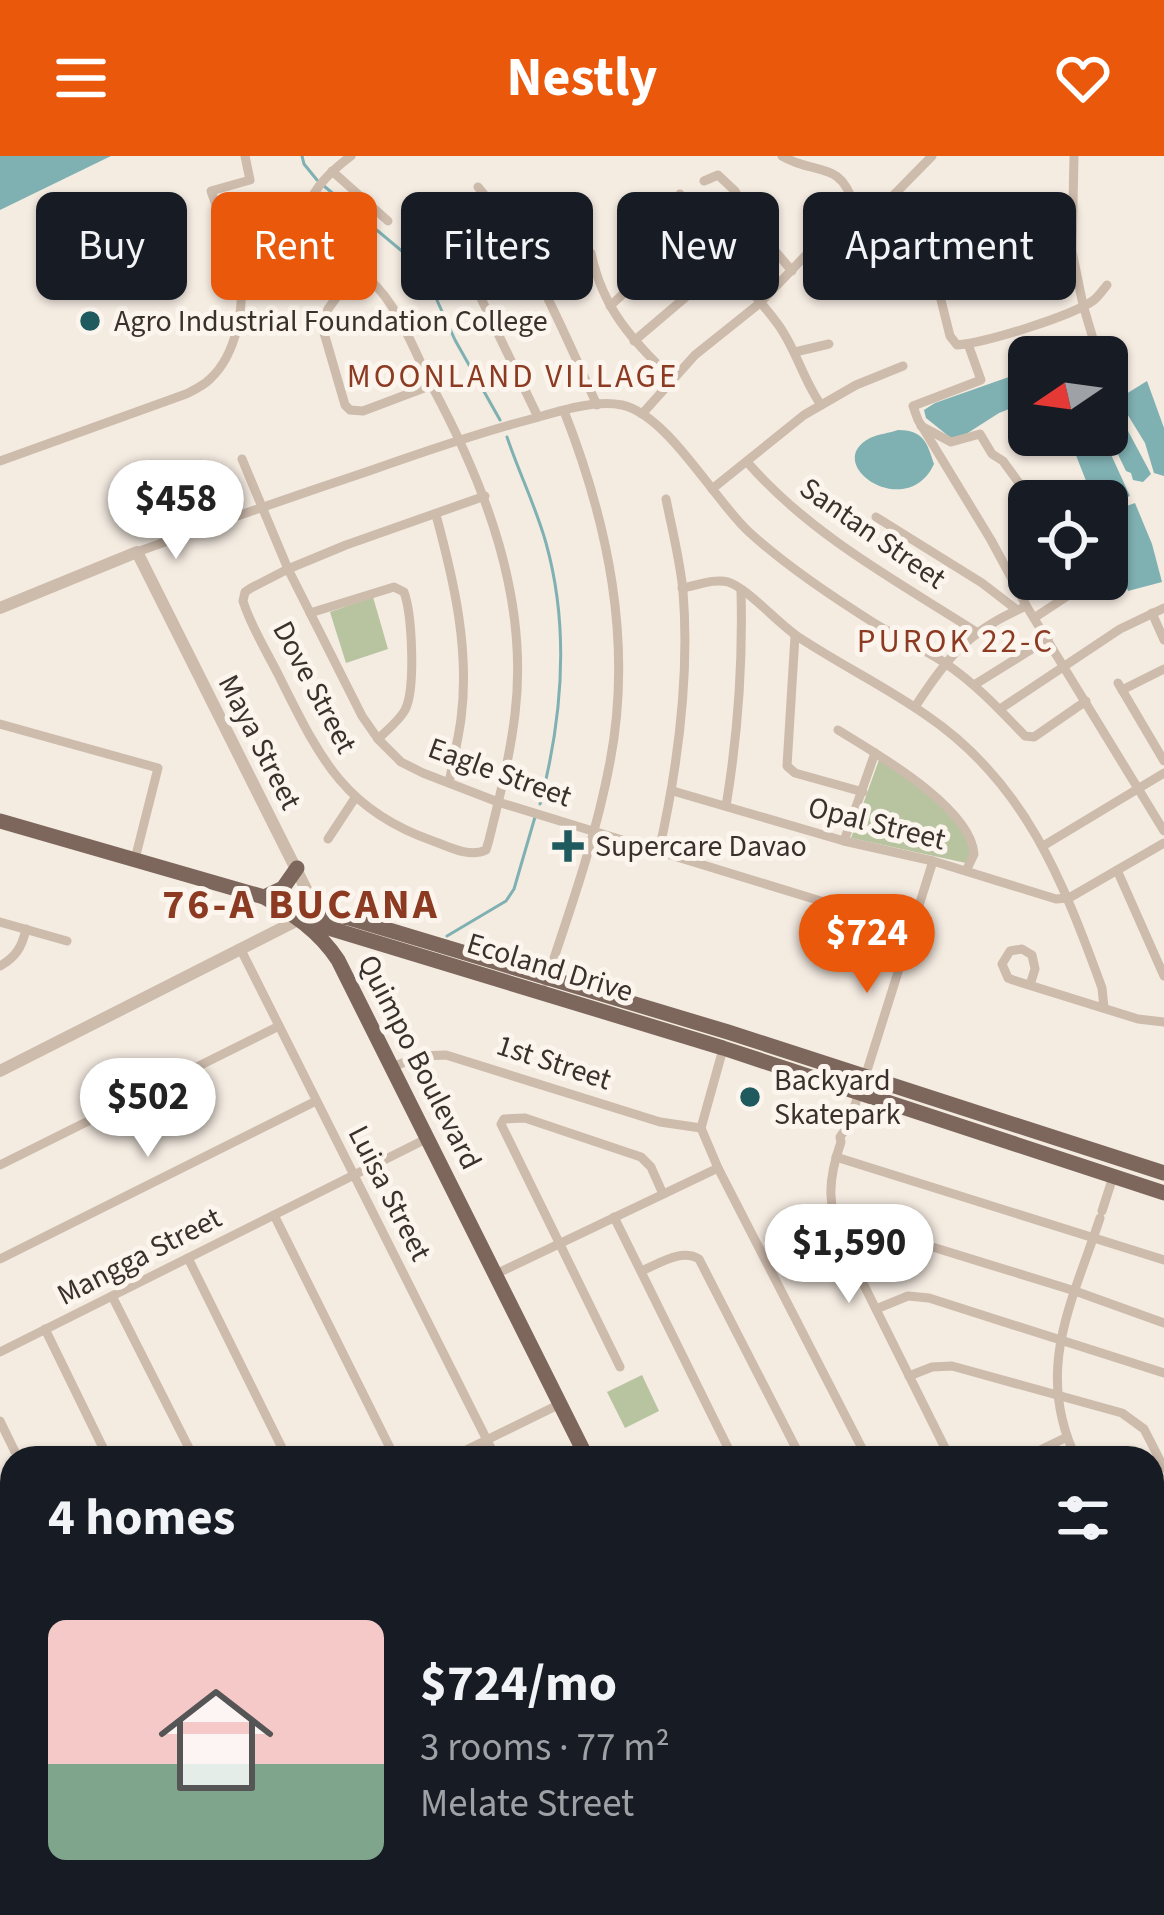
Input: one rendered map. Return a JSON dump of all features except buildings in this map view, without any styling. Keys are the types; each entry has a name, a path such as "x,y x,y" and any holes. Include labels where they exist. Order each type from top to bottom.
{"main road":[{"name":"Quimpo Boulevard","path":"0,821 264,897 300,919 336,956 581,1446"},
{"path":"264,897 286,886 297,868"},
{"name":"Ecoland Drive","path":"300,919 322,921 545,985 1164,1173"},
{"name":"Ecoland Drive","path":"862,1085 1164,1193"}],"street":[{"path":"0,461 186,394 217,371 235,332 241,294 234,256 211,191 250,180 245,156"},
{"path":"317,192 351,156"},
{"path":"782,156 842,178 848,192"},
{"path":"819,169 830,156"},
{"path":"897,192 932,156"},
{"path":"1074,156 1070,237 1092,336"},
{"path":"332,171 388,220"},
{"path":"704,182 718,175 726,182 792,272"},
{"path":"478,187 482,192"},
{"path":"642,414 713,338 803,260"},
{"path":"593,261 610,306 634,340 672,379"},
{"path":"941,300 954,344 968,344 1083,305 1107,286"},
{"path":"377,289 393,307 461,439 485,496 506,570 516,710 498,802"},
{"path":"335,300 322,326 350,410 363,411 432,385"},
{"path":"482,300 538,417"},
{"path":"548,300 598,405"},
{"path":"610,306 617,300"},
{"path":"634,340 682,300"},
{"path":"760,302 795,352 807,385 821,405"},
{"path":"795,352 830,344"},
{"path":"968,344 981,380 913,406 991,540 1022,608"},
{"path":"712,490 821,405 903,366"},
{"path":"0,608 137,552 461,439 564,411 620,405 642,414 687,457 754,537 827,592 944,662 1022,734 1030,738 1086,701"},
{"path":"545,985 595,831 611,758 620,658 602,520 564,411"},
{"path":"921,426 951,442 980,434 1017,480"},
{"name":"Eagle Street","path":"242,459 288,568 362,716 401,762 498,802 912,929"},
{"name":"Santan Street","path":"748,463 777,496 861,562 979,633"},
{"path":"288,568 485,496"},
{"path":"659,851 673,790 682,713 682,588 667,499"},
{"path":"436,515 460,618 464,665 461,718 449,783"},
{"path":"876,517 1034,618 1164,831"},
{"name":"Maya Street","path":"137,552 297,868 336,956"},
{"name":"Dove Street","path":"288,568 245,592 244,606 312,741 355,798 415,835 476,854 486,850 498,802"},
{"path":"682,588 721,581 741,590 795,636 915,707 955,737 985,767 1042,846 1069,898 1102,988 1104,1008"},
{"path":"310,613 389,589 404,592 411,625 410,694 401,716 378,740"},
{"path":"726,806 737,738 741,590"},
{"path":"1034,618 1061,600"},
{"path":"915,707 944,662 979,633 1022,608"},
{"path":"1000,709 1120,629 1164,608"},
{"path":"1152,613 1164,640"},
{"path":"795,636 787,766 795,773 862,792"},
{"path":"974,685 1048,639"},
{"path":"1164,669 1120,687 1164,760"},
{"path":"0,724 158,768 135,860"},
{"path":"1149,736 1164,727"},
{"path":"838,730 883,755 931,792 970,835 974,854 966,871"},
{"path":"844,841 875,753"},
{"path":"1042,846 1164,773"},
{"name":"Opal Street","path":"673,790 844,841 934,861 1050,898 1069,898"},
{"path":"328,839 355,798"},
{"path":"1069,898 1164,843"},
{"path":"934,861 846,1139 836,1157 830,1204 844,1245 944,1446"},
{"path":"1117,870 1164,976"},
{"path":"0,1071 300,919"},
{"path":"0,922 67,941"},
{"path":"0,966 20,948 26,929"},
{"name":"Luisa Street","path":"241,950 490,1446"},
{"path":"1030,985 1138,1019 1164,1022"},
{"path":"0,1165 279,1026"},
{"path":"725,1040 701,1128 861,1446"},
{"name":"1st Street","path":"392,1067 421,1056 446,1055 661,1122 701,1128"},
{"path":"0,1259 316,1101"},
{"path":"620,1367 501,1124 514,1117 525,1118 641,1157 663,1194"},
{"name":"Mangga Street","path":"0,1352 428,1138"},
{"path":"836,1157 1164,1260"},
{"path":"496,1274 718,1168"},
{"path":"1071,1446 1058,1394 1059,1340 1113,1177"},
{"path":"274,1215 389,1446"},
{"path":"614,1217 727,1446"},
{"path":"844,1245 887,1234 1164,1323"},
{"path":"641,1271 683,1254 699,1259 795,1446"},
{"path":"188,1258 281,1446"},
{"path":"112,1296 188,1446"},
{"path":"876,1309 918,1296 1164,1373"},
{"path":"45,1329 102,1446"},
{"path":"909,1376 952,1366 1058,1394 1122,1413 1138,1422 1154,1446"},
{"path":"475,1446 560,1404"},
{"path":"1049,1446 1067,1437"}],"green space":[{"path":"373,597 388,649 346,663 330,612"},
{"path":"880,757 956,822 972,849 966,863 851,838"},
{"path":"642,1375 659,1411 625,1428 607,1392"}],"water":[{"path":"0,156 111,156 36,192 0,210"},
{"path":"1008,377 1008,409 963,436 951,438 926,418 924,410"},
{"path":"1147,381 1164,428 1164,476 1154,473 1145,443 1128,415 1128,393"},
{"path":"898,430 923,439 934,464 921,481 889,489 873,483 855,461 857,449 870,438"},
{"path":"1128,431 1151,474 1143,482 1133,480 1119,456 1128,456"},
{"path":"1076,456 1112,456 1123,480 1086,480"},
{"path":"1135,503 1162,582 1128,591 1128,506"}],"waterway":[{"path":"302,156 317,180"},
{"path":"324,186 426,276 500,420"},
{"path":"507,437 546,543 558,608 558,707 540,804"},
{"path":"447,936 506,901 514,889 535,817"}],"place":[{"name":"Agro Industrial Foundation College","path":"90,321"},
{"name":"Supercare Davao","path":"568,846"},
{"name":"Backyard Skatepark","path":"750,1097"}],"district":[{"name":"MOONLAND VILLAGE","path":"513,375"},
{"name":"PUROK 22-C","path":"956,640"},
{"name":"76-A BUCANA","path":"301,903"}]}
